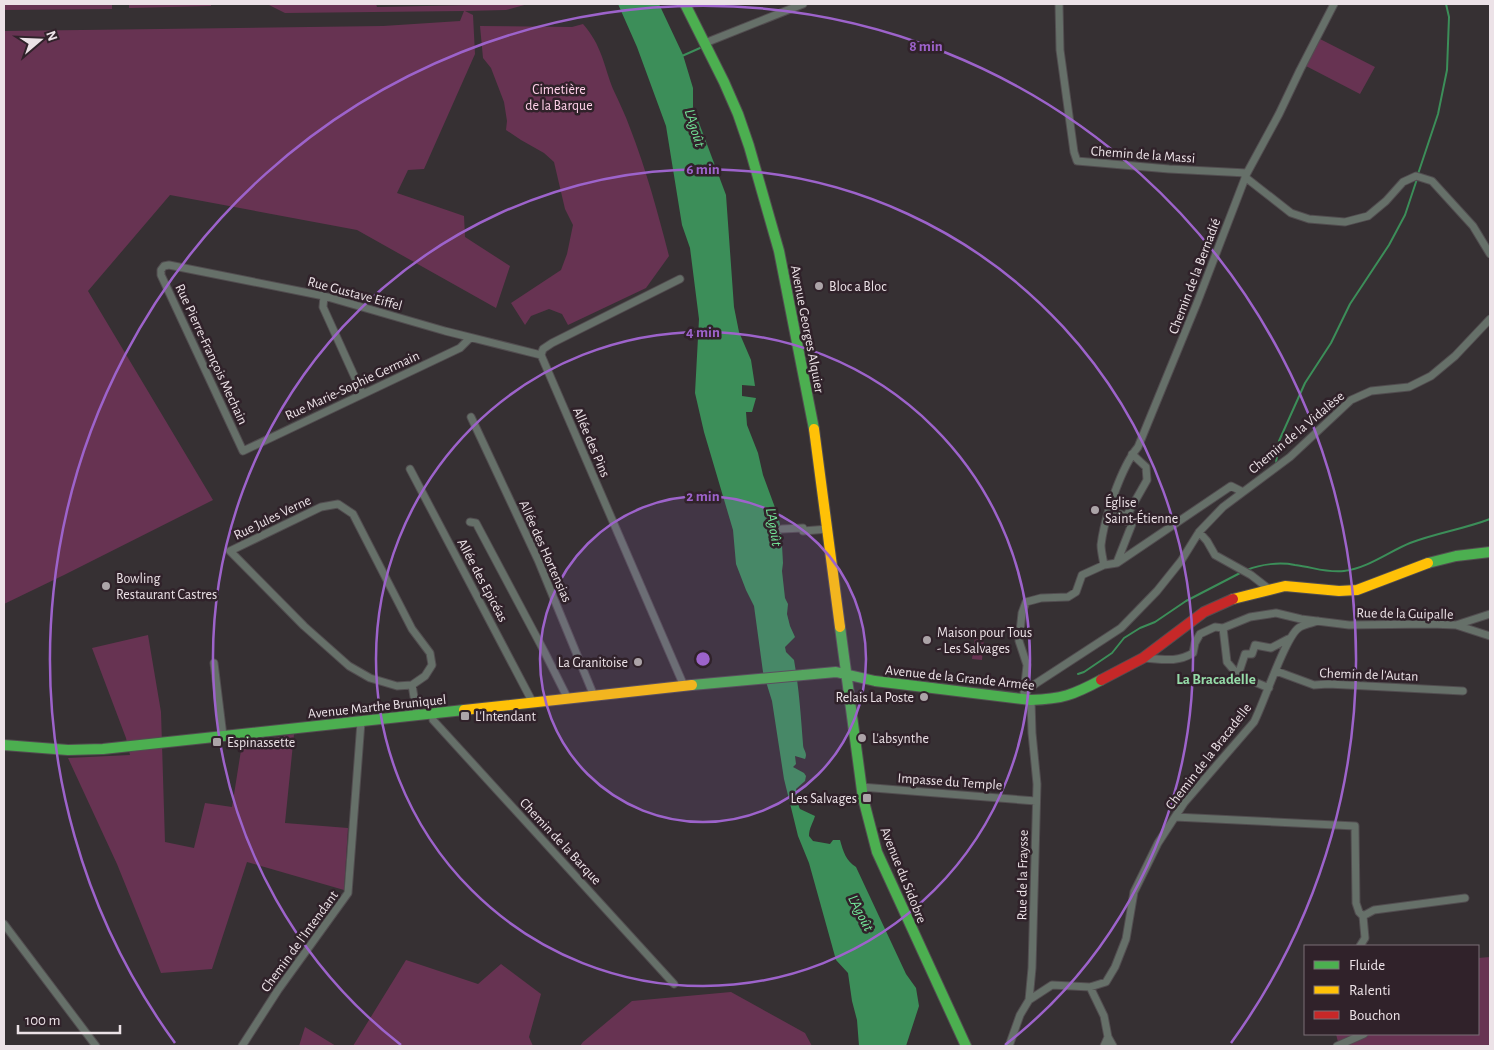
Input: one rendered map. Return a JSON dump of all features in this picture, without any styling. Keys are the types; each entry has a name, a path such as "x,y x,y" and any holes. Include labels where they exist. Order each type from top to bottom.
{"main road":[{"name":"Avenue Georges Alquier","path":"685,4 738,114 779,251 811,411 846,675"},
{"name":"Avenue de la Grande Armée","path":"812,675 836,672 875,681 1056,699 1077,693 1143,658 1204,612 1230,600 1268,588 1285,586 1339,591 1357,590 1427,563 1456,556 1490,552"},
{"name":"Avenue Marthe Bruniquel","path":"4,745 68,750 103,750 684,686 812,675"},
{"name":"Avenue du Sidobre","path":"846,675 861,787 869,826 877,852 966,1046"}],"street":[{"path":"704,43 803,4"},
{"name":"Chemin de la Massi","path":"1059,4 1060,50 1074,152 1077,161 1246,175"},
{"name":"Chemin de la Bernadié","path":"1104,565 1101,546 1111,502 1132,454 1138,447 1190,321 1246,175 1334,4"},
{"path":"1246,175 1291,213 1309,219 1345,222 1368,216 1386,201 1403,182 1416,176 1432,181 1473,226 1490,254"},
{"name":"Rue Gustave Eiffel","path":"162,267 166,265 174,266 324,296 470,338 541,355"},
{"name":"Rue Pierre-François Mechain","path":"162,267 161,275 243,451"},
{"path":"541,355 543,349 552,344 680,279"},
{"path":"324,296 323,307 362,393"},
{"name":"Chemin de la Vidalèse","path":"1026,695 1029,688 1121,628 1157,591 1181,561 1199,532 1223,507 1290,457 1351,400 1371,391 1409,387 1431,376 1455,356 1490,319"},
{"name":"Rue Marie-Sophie Germain","path":"243,451 460,348 470,338"},
{"name":"Allée des Pins","path":"541,355 684,686"},
{"name":"Allée des Hortensias","path":"472,417 538,560 594,696"},
{"path":"1126,517 1147,480 1146,467 1132,454"},
{"name":"Allée des Epicéas","path":"410,469 534,703"},
{"path":"1104,565 1116,563 1231,486 1243,492"},
{"name":"Rue Jules Verne","path":"338,504 353,514 412,629 430,653 432,665 425,676 412,685 396,686 370,678 349,666 304,626 230,551 321,507 338,504"},
{"path":"1110,509 1126,517 1126,521 1132,524 1116,563"},
{"path":"470,522 476,523 568,699"},
{"path":"782,529 828,529"},
{"path":"1199,532 1215,554 1251,575 1268,588"},
{"name":"Rue de la Fraysse","path":"1009,1046 1020,1015 1029,1000 1034,925 1037,784 1026,695 1028,665 1019,641 1022,614 1026,602 1041,598 1068,597 1076,592 1082,575 1104,565"},
{"name":"Rue de la Guipalle","path":"1143,658 1170,661 1186,657 1193,653 1195,643 1200,634 1215,628 1223,628 1250,617 1276,613 1349,625 1456,625 1490,636"},
{"path":"1456,625 1490,614"},
{"path":"1238,675 1245,654 1252,654 1255,645 1271,648 1288,639 1298,627 1318,621"},
{"path":"1223,628 1227,662 1238,675 1269,688"},
{"name":"Chemin de la Bracadelle","path":"1090,987 1106,982 1115,967 1126,939 1134,892 1158,843 1195,790 1254,722 1288,639"},
{"path":"214,663 223,736"},
{"name":"Chemin de l'Autan","path":"1276,672 1314,685 1463,691"},
{"path":"412,685 417,715"},
{"name":"Chemin de la Barque","path":"433,714 433,720 674,984"},
{"name":"Chemin de l'Intendant","path":"242,1046 278,990 348,893 362,722"},
{"name":"Impasse du Temple","path":"861,787 1036,801"},
{"path":"1175,817 1355,826 1356,903 1359,912 1363,916 1365,938 1361,945"},
{"path":"1363,916 1374,910 1464,898"},
{"path":"4,924 96,1046"},
{"path":"1029,1000 1052,985 1090,987 1104,1016 1108,1037 1113,1046"},
{"path":"1337,1046 1362,1035"},
{"path":"1104,1046 1108,1037"}],"green space":[{"path":"4,4 112,4 112,9 4,10"},
{"path":"129,4 211,4 211,6 129,8"},
{"path":"267,4 376,4 377,7 528,4 506,10 465,11 473,15 475,54 424,169 408,170 397,193 464,216 465,237 510,266 496,308 357,230 170,195 88,291 213,500 4,604 4,31 383,26 460,21 464,11 285,13"},
{"name":"Cimetière de la Barque","path":"583,24 598,47 636,144 669,256 646,288 568,325 562,314 549,309 531,316 525,325 511,303 561,270 567,254 573,225 565,209 554,162 544,153 506,130 507,121 504,102 491,68 483,58 480,26 572,27"},
{"path":"1320,39 1375,67 1360,94 1306,66"},
{"path":"148,635 161,712 165,842 194,848 205,803 232,807 242,744 294,734 285,823 348,828 344,890 247,862 212,969 161,973 117,864 68,758 130,755 126,738 92,648"},
{"path":"975,637 984,638 982,660 972,659"},
{"path":"1490,957 1490,1046 1339,1046 1336,1035 1479,1035 1479,958"},
{"path":"406,960 478,984 501,964 541,994 529,1037 533,1046 353,1046"},
{"path":"731,992 805,1033 812,1046 580,1046 632,1001"},
{"path":"305,1027 336,1046 299,1046"}],"water":[{"name":"L'Agoût","path":"618,4 659,4 683,55 693,88 693,107 726,195 734,307 739,332 751,360 755,386 742,385 742,396 756,398 752,412 746,412 747,425 758,453 763,475 781,528 782,571 785,598 788,604 787,614 795,637 785,647 786,652 794,660 799,692 803,746 806,755 805,759 795,756 796,764 793,767 806,776 805,781 796,789 799,807 815,816 809,833 813,841 830,844 833,840 840,840 847,859 856,867 906,974 916,988 919,1006 906,1046 859,1046 857,1020 848,973 836,960 809,863 798,836 784,779 772,701 763,672 754,606 736,564 733,530 704,432 695,393 699,319 690,248 682,225 666,126 637,47"}],"waterway":[{"path":"1418,174 1438,114 1447,70 1449,17 1446,4"},
{"path":"682,56 700,48"},
{"path":"1276,463 1279,441 1305,383 1331,343 1350,304 1389,245 1405,215 1417,179"},
{"path":"1247,570 1264,565 1289,564 1331,571 1344,571 1361,567 1410,543 1490,519"},
{"path":"1078,674 1112,653 1124,638 1140,628 1155,622 1186,601 1242,572"}],"traffic: fast":[{"path":"685,4 724,82 749,146 779,251 814,429"},
{"path":"1428,563 1456,556 1490,552"},
{"path":"840,627 863,798 877,852 966,1046"},
{"path":"692,685 836,672 875,681 1031,700 1051,699 1067,695 1101,680"},
{"path":"4,745 68,750 103,749 464,710"}],"traffic: slow":[{"path":"814,429 840,627"},
{"path":"1233,599 1285,586 1339,591 1357,590 1428,563"},
{"path":"464,710 692,685"}],"traffic: jam":[{"path":"1101,680 1143,658 1204,612 1233,599"}],"place":[{"name":"Bloc a Bloc","path":"819,286"},
{"name":"Église Saint-Étienne","path":"1095,510"},
{"name":"Bowling Restaurant Castres","path":"106,586"},
{"name":"Maison pour Tous - Les Salvages","path":"927,640"},
{"name":"La Granitoise","path":"638,662"},
{"name":"Relais La Poste","path":"924,697"},
{"name":"L'Intendant","path":"465,716"},
{"name":"L'absynthe","path":"862,738"},
{"name":"Espinassette","path":"217,742"},
{"name":"Les Salvages","path":"867,798"}],"district":[{"name":"La Bracadelle","path":"1216,679"}]}
